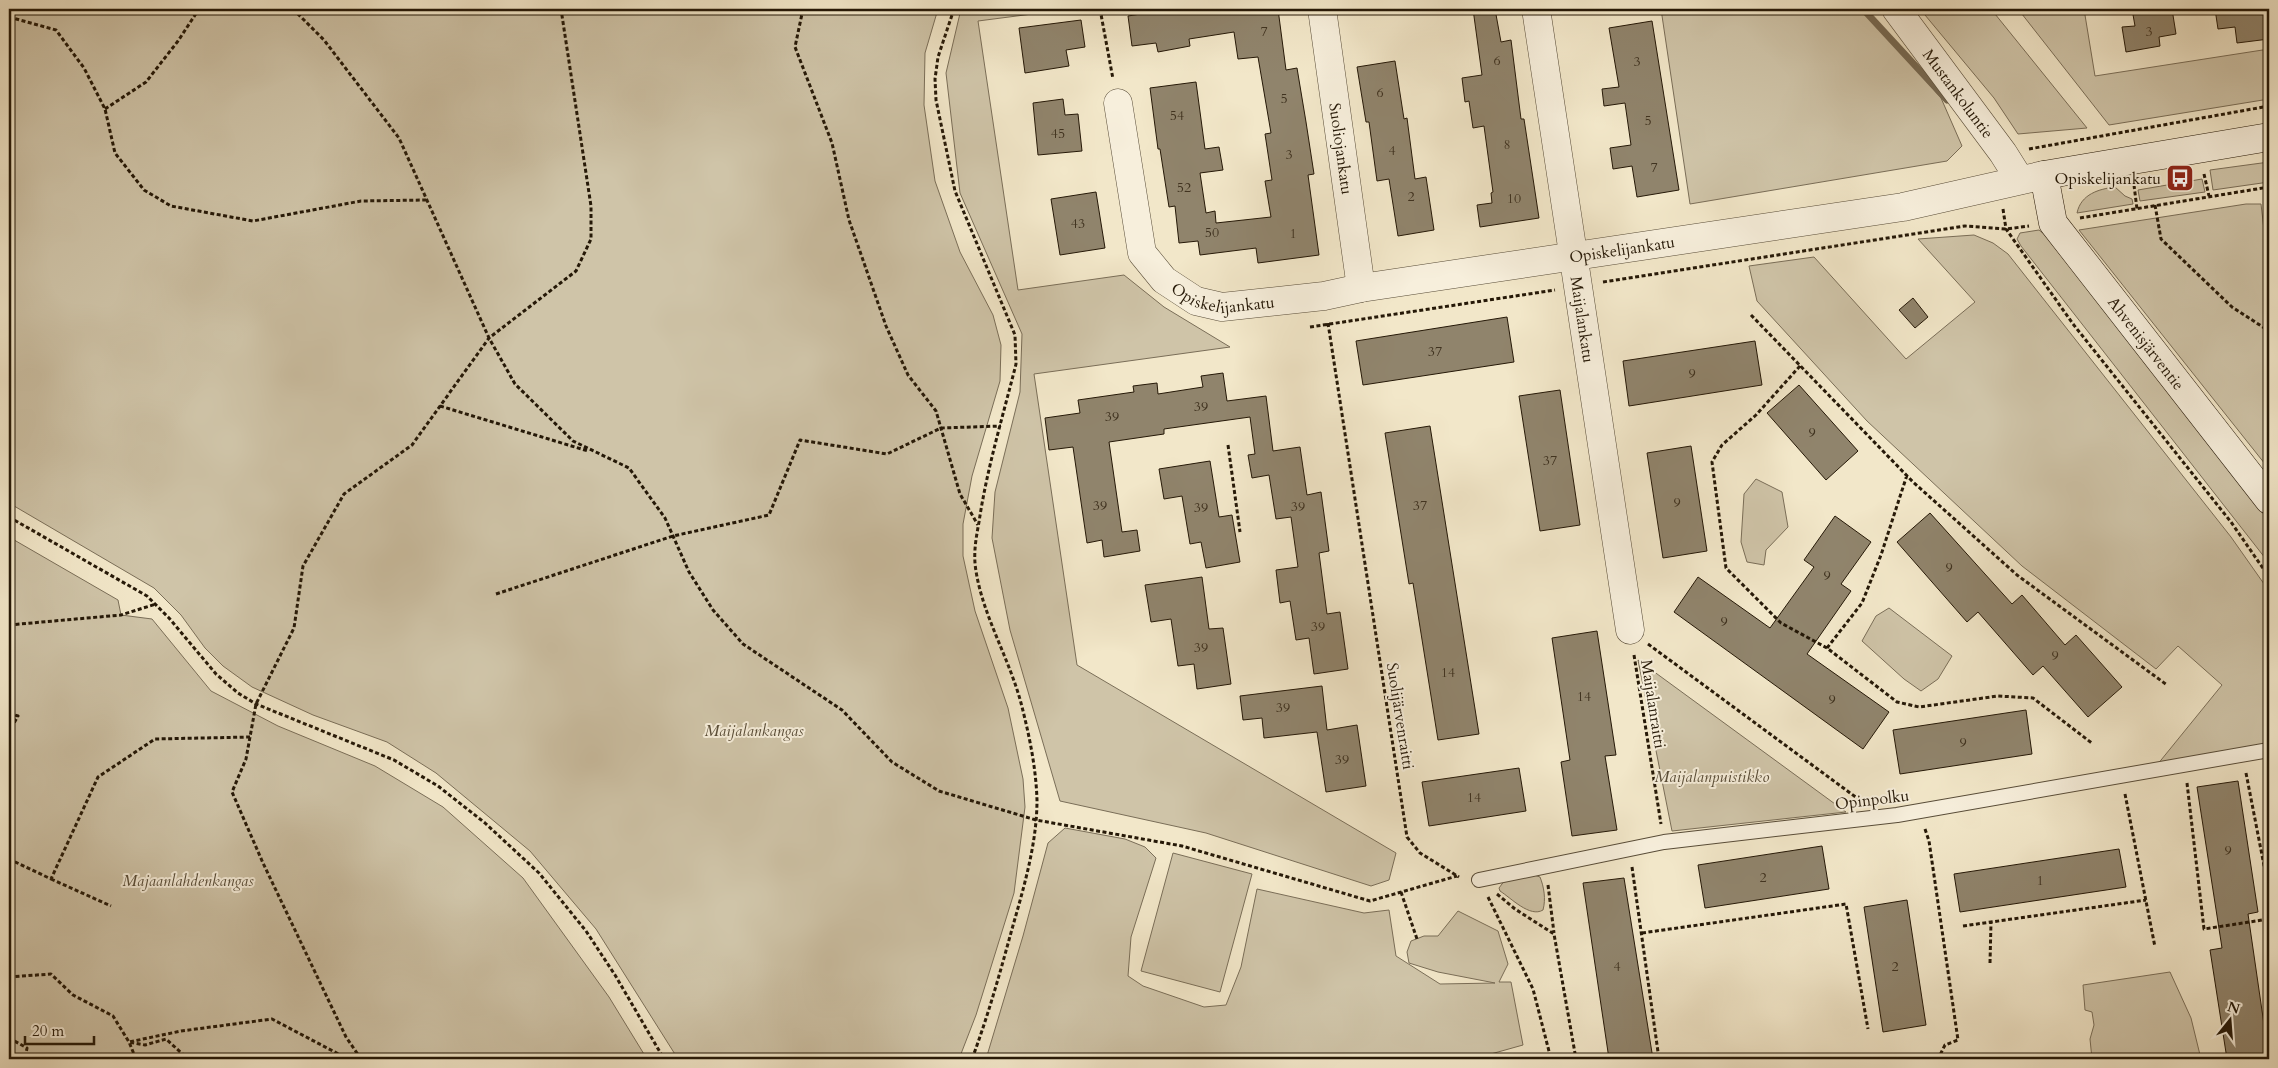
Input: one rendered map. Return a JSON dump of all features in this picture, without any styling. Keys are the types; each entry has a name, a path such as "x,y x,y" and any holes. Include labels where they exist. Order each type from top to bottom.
{"street":[{"name":"Suoliojankatu","path":"1322,9 1361,288"},
{"name":"Maijalankatu","path":"1536,9 1630,630"},
{"name":"Mustankoluntie","path":"1896,9 2003,153 2032,178"},
{"name":"Opiskelijankatu","path":"1118,103 1142,253 1164,280 1196,302 1222,307 1324,296 1361,288 1903,207 2032,178 2269,138"},
{"name":"Ahvenisjärventie","path":"2032,178 2053,223 2269,500"}],"lane":[{"name":"Opinpolku","path":"1479,880 1664,842 1897,815 2121,770 2185,765 2269,750"}],"path":[{"path":"105,109 146,82 178,41 199,9"},
{"path":"294,9 324,40 399,138 489,338 514,384 573,441 629,468 665,518 689,572 713,610 743,644 842,710 892,762 939,791 1036,820 1182,846 1370,901 1457,876"},
{"path":"361,1059 342,1029 262,862 232,792 246,758 256,704 294,628 303,566 344,494 412,445 489,338 576,271 591,239 592,206 561,9"},
{"path":"803,9 795,47 832,143 849,220 886,326 908,375 936,411 960,494 978,525"},
{"path":"954,9 938,57 935,78 936,100 956,191 1015,335 1016,364 1001,426 991,457 975,542 976,570 988,612 1008,661 1020,702 1035,772 1036,820 1023,890 989,1014 972,1059"},
{"path":"1100,9 1118,103"},
{"path":"9,17 56,30 84,68 105,109 115,153 144,190 171,206 253,221 361,201 427,200"},
{"path":"2003,153 2269,106"},
{"path":"2206,173 2209,196"},
{"path":"2134,185 2137,209"},
{"path":"1310,326 1965,226 2006,229 2053,223 2269,187"},
{"path":"2155,205 2161,239 2232,307 2269,331"},
{"path":"2006,229 2074,324 2231,522 2269,577"},
{"name":"Suolijärvenraitti","path":"1324,296 1407,836 1420,853 1457,876 1479,880 1515,909 1554,934"},
{"path":"1752,315 1907,476 2017,575 2167,685"},
{"path":"1800,366 1756,415 1722,445 1712,462 1726,568 1781,622 1827,648 1897,702 1918,707 1998,696 2033,698 2093,744"},
{"path":"440,406 598,454"},
{"path":"496,594 673,536 769,515 800,440 887,454 941,428 1001,426"},
{"path":"1228,444 1240,532"},
{"path":"1827,648 1862,603 1881,555 1907,476"},
{"path":"9,517 134,588 156,604 216,674 238,693 256,704 394,760 438,786 485,823 539,873 586,931 615,975 664,1059"},
{"path":"9,625 121,615 156,604"},
{"name":"Maijalanraitti","path":"1630,630 1664,842"},
{"path":"9,713 18,716 9,732"},
{"path":"52,880 98,777 155,739 250,737"},
{"path":"2242,755 2269,891"},
{"path":"2185,765 2204,929 2269,919"},
{"path":"2121,770 2155,948"},
{"path":"1630,849 1659,1059"},
{"path":"9,859 111,906"},
{"path":"1545,866 1554,934 1576,1059"},
{"path":"1479,880 1532,989 1551,1059"},
{"path":"1401,892 1417,939"},
{"path":"1963,926 2146,900"},
{"path":"1642,933 1846,904 1868,1029"},
{"path":"1990,963 1991,922"},
{"path":"9,977 51,974 73,995 113,1016 129,1042 136,1059"},
{"path":"129,1042 181,1031 272,1019 348,1059"},
{"path":"9,1038 27,1048 25,1059"},
{"path":"129,1042 145,1045 166,1039 188,1059"},
{"path":"1942,1059 1940,1053 1945,1045 1958,1040"}],"green space":[{"name":"Maijalankangas","path":"9,9 938,9 925,53 924,105 935,181 960,252 993,315 1001,345 1000,381 972,476 963,524 963,556 975,611 1008,708 1023,779 1025,807 1014,893 976,1015 959,1059 678,1059 596,929 530,851 436,773 387,742 313,715 252,687 223,666 205,648 181,615 154,588 9,503"},
{"path":"961,9 1071,9 978,21 1018,290 1124,275 1164,307 1230,347 1034,374 1077,665 1396,853 1389,880 1371,886 1206,833 1060,801 1010,630 992,538 995,492 1020,392 1022,334 960,193 946,73"},
{"path":"1661,9 1863,9 1941,98 1962,146 1947,161 1690,204"},
{"path":"1920,9 1991,9 2087,128 2018,134 1994,98"},
{"path":"2018,9 2084,9 2095,76 2269,49 2269,99 2109,125"},
{"path":"2269,162 2269,182 2213,190 2210,170"},
{"path":"2202,179 2205,192 2140,201 2138,190"},
{"path":"2115,187 2125,196 2132,199 2133,204 2077,213 2082,201 2087,197 2097,191"},
{"path":"2246,204 2261,204 2269,273 2269,469 2079,230"},
{"path":"2039,230 2048,237 2269,521 2269,563 2021,246 2017,239 2020,233"},
{"path":"1974,235 1993,243 2008,254 2231,537 2269,591 2269,743 2157,765 2222,685 2178,646 2156,669 2022,566 1867,421 1757,301 1749,266 1814,257 1906,359 1975,302 1918,239"},
{"path":"1756,479 1782,492 1788,527 1766,550 1764,565 1747,562 1741,542 1744,494"},
{"name":"Majaanlahdenkangas","path":"9,537 118,600 121,615 152,619 211,691 278,726 375,766 443,807 523,878 609,997 647,1059 9,1059"},
{"path":"1889,608 1952,656 1938,679 1921,691 1904,679 1862,641 1876,616"},
{"name":"Maijalanpuistikko","path":"1638,660 1846,812 1672,831"},
{"path":"1065,828 1125,839 1145,847 1156,858 1131,937 1128,976 1143,986 1204,1007 1226,1005 1241,967 1257,889 1364,913 1389,910 1396,956 1440,984 1495,983 1438,972 1409,963 1407,952 1411,941 1424,936 1438,936 1458,911 1498,931 1508,964 1499,982 1511,982 1523,1045 1473,1059 986,1059 1023,936 1048,843"},
{"path":"1173,853 1252,874 1220,992 1141,971"},
{"path":"1534,875 1540,877 1543,885 1543,910 1538,912 1527,909 1500,891 1499,888 1505,880"},
{"path":"2170,972 2191,1018 2201,1059 2092,1059 2090,1039 2094,1025 2092,1012 2085,1010 2083,985"}],"building":[{"path":"1172,9 1278,9 1286,70 1297,68 1306,122 1314,174 1308,175 1319,255 1258,263 1256,248 1200,255 1198,241 1179,243 1175,206 1169,207 1160,149 1158,149 1150,88 1196,82 1205,149 1219,147 1223,170 1200,173 1206,213 1215,211 1216,223 1271,217 1265,181 1272,180 1265,134 1271,133 1258,57 1238,59 1234,32 1189,39 1190,46 1158,52 1156,43 1132,46 1128,16"},
{"path":"1473,9 1495,9 1501,42 1511,40 1521,119 1524,119 1539,218 1480,227 1477,205 1492,203 1491,193 1493,192 1484,126 1473,128 1469,101 1465,102 1462,78 1482,75"},
{"path":"2132,9 2172,9 2176,34 2159,37 2160,46 2126,52 2122,27 2135,26"},
{"path":"2215,9 2269,9 2269,39 2237,43 2235,27 2218,29"},
{"path":"1081,20 1085,47 1066,50 1069,66 1025,73 1019,28"},
{"path":"1652,21 1679,190 1637,197 1632,166 1613,169 1610,148 1631,145 1625,103 1604,106 1602,89 1619,87 1609,28"},
{"path":"1395,61 1404,119 1407,118 1415,179 1426,177 1434,230 1398,236 1389,179 1377,181 1369,122 1366,122 1357,67"},
{"path":"1063,99 1065,115 1078,114 1082,151 1038,155 1033,103"},
{"path":"1096,192 1105,248 1060,255 1051,199"},
{"path":"1913,298 1928,317 1915,328 1899,310"},
{"path":"1507,317 1514,362 1363,385 1356,341"},
{"path":"1755,341 1762,385 1629,406 1623,361"},
{"path":"1223,373 1227,401 1266,396 1273,451 1300,447 1307,495 1321,492 1329,551 1319,553 1327,614 1340,612 1348,669 1314,674 1309,638 1296,640 1290,601 1280,603 1276,570 1298,567 1291,517 1276,519 1269,475 1252,478 1248,455 1255,454 1250,417 1164,429 1164,434 1109,442 1122,532 1137,530 1140,551 1104,557 1102,540 1087,543 1073,447 1049,450 1045,418 1080,413 1078,400 1134,392 1133,386 1157,383 1158,394 1203,387 1201,376"},
{"path":"1799,385 1858,451 1826,480 1767,413"},
{"path":"1560,390 1580,525 1540,531 1519,396"},
{"path":"1430,426 1479,734 1438,740 1413,583 1409,584 1385,433"},
{"path":"1691,446 1707,551 1663,558 1647,453"},
{"path":"1210,461 1219,517 1232,515 1240,562 1206,568 1201,542 1190,544 1182,496 1164,499 1159,469"},
{"path":"1930,513 2012,604 2022,595 2065,645 2076,635 2122,687 2088,717 2043,666 2033,675 1978,612 1967,622 1897,542"},
{"path":"1835,516 1871,542 1841,584 1851,591 1807,654 1889,712 1863,749 1674,612 1698,577 1770,628 1814,567 1804,560"},
{"path":"1202,577 1209,629 1223,628 1231,684 1197,689 1194,664 1178,666 1171,619 1151,622 1145,585"},
{"path":"1597,631 1616,755 1605,756 1617,830 1572,836 1561,762 1570,760 1552,638"},
{"path":"1322,686 1327,730 1357,725 1366,786 1326,792 1317,732 1264,738 1262,718 1243,720 1240,696"},
{"path":"2026,710 2032,754 1900,774 1893,730"},
{"path":"1519,768 1526,811 1429,826 1422,782"},
{"path":"2238,781 2258,912 2248,914 2269,1059 2227,1059 2210,950 2222,948 2197,787"},
{"path":"1822,846 1829,889 1705,908 1698,865"},
{"path":"2119,849 2126,887 1960,912 1954,874"},
{"path":"1624,878 1653,1059 1609,1059 1583,883"},
{"path":"1907,900 1926,1025 1883,1032 1864,907"}],"waterway":[{"path":"1863,9 1947,100"}],"place":[{"name":"Opiskelijankatu","path":"2180,178"}]}
